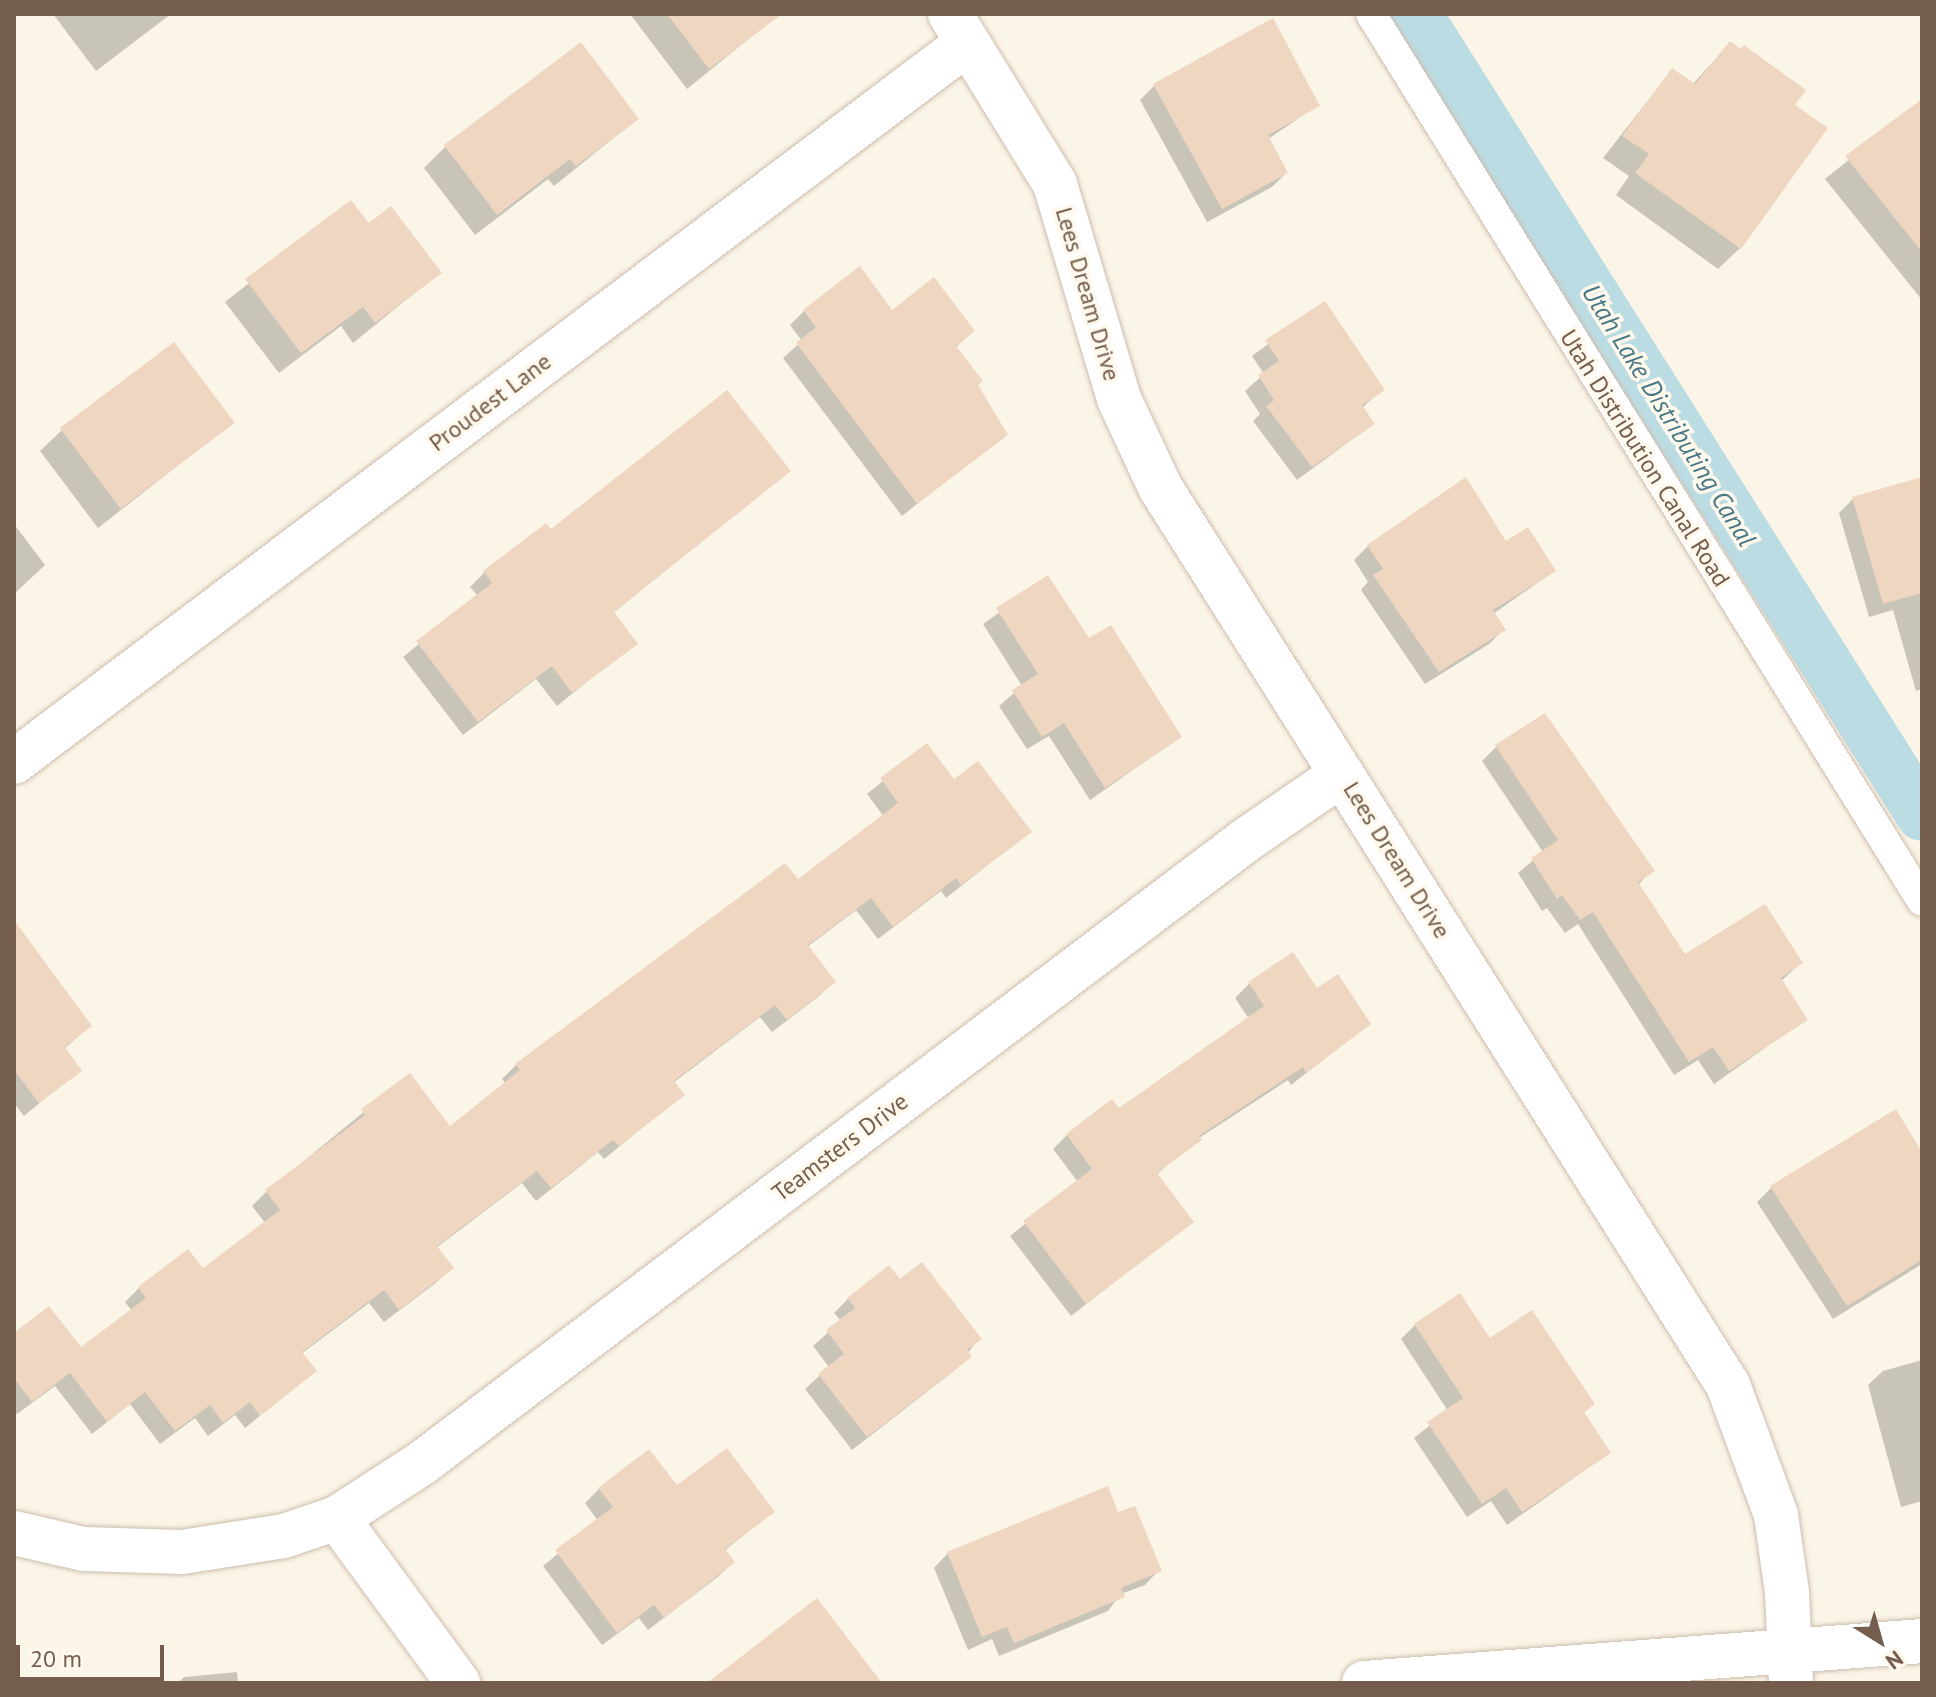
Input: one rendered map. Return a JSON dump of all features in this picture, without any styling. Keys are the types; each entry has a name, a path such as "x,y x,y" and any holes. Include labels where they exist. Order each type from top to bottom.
{"street":[{"name":"Proudest Lane","path":"14,762 958,29"},
{"name":"Lees Dream Drive","path":"958,29 1055,184 1132,434 1342,774 1728,1385 1776,1515 1790,1667"},
{"name":"Teamsters Drive","path":"14,1533 84,1549 182,1552 284,1536 337,1518 422,1463 1246,840 1342,774"},
{"path":"337,1518 458,1683"},
{"path":"1364,1683 1790,1667 1922,1641"}],"lane":[{"name":"Utah Distribution Canal Road","path":"1371,14 1922,901"}],"building":[{"path":"667,14 782,14 709,69"},
{"path":"1273,18 1320,106 1268,135 1288,173 1222,209 1153,84"},
{"path":"1730,41 1741,49 1744,45 1806,90 1795,105 1828,128 1741,249 1635,173 1649,154 1622,136 1672,68 1695,84"},
{"path":"581,42 639,119 576,166 570,159 497,215 444,145"},
{"path":"1922,99 1922,252 1845,156"},
{"path":"351,200 369,223 391,206 442,273 375,323 363,307 301,353 245,279"},
{"path":"860,266 892,310 934,277 975,331 956,346 983,381 978,385 1008,435 917,504 796,343 816,327 803,310"},
{"path":"1325,301 1385,390 1362,405 1375,424 1312,467 1266,406 1274,400 1258,375 1279,361 1265,340"},
{"path":"174,342 235,423 121,509 60,428"},
{"path":"727,390 791,471 614,612 638,644 572,693 552,666 478,722 416,641 492,583 483,571 546,523 551,529"},
{"path":"1466,477 1506,541 1528,527 1556,571 1493,610 1506,630 1439,672 1373,575 1383,569 1367,545"},
{"path":"1922,477 1922,593 1883,604 1852,497"},
{"path":"1048,575 1089,638 1111,625 1182,737 1105,788 1064,723 1042,737 1012,690 1038,674 996,608"},
{"path":"1545,713 1655,871 1638,882 1685,954 1765,904 1803,963 1781,978 1808,1020 1729,1071 1713,1047 1689,1062 1593,912 1580,920 1562,895 1557,899 1531,858 1558,840 1495,745"},
{"path":"927,743 954,779 978,761 1032,832 961,885 956,878 893,927 871,898 808,945 836,982 787,1020 775,1005 674,1081 685,1095 619,1146 613,1140 551,1188 537,1171 437,1246 454,1268 399,1310 384,1290 302,1352 317,1371 260,1416 250,1402 223,1423 210,1405 175,1431 145,1392 107,1422 70,1373 32,1402 14,1378 14,1333 49,1306 81,1347 146,1298 138,1287 188,1249 203,1268 280,1210 265,1190 365,1115 361,1109 410,1073 450,1126 520,1070 515,1064 785,863 798,879 898,803 880,778"},
{"path":"14,920 92,1026 65,1047 82,1071 39,1103 14,1070"},
{"path":"1293,952 1317,988 1338,974 1371,1024 1306,1073 1303,1067 1199,1136 1202,1140 1157,1173 1194,1222 1086,1304 1023,1221 1092,1169 1066,1134 1112,1099 1119,1108 1264,1006 1248,982"},
{"path":"1896,1109 1922,1152 1922,1260 1847,1306 1770,1186"},
{"path":"922,1262 982,1339 967,1350 972,1357 867,1437 818,1374 844,1354 826,1330 855,1308 847,1298 889,1265 900,1279"},
{"path":"1460,1293 1490,1338 1532,1310 1595,1404 1584,1412 1611,1453 1522,1512 1506,1488 1482,1504 1427,1422 1463,1398 1414,1324"},
{"path":"727,1448 775,1512 725,1549 735,1562 664,1618 654,1605 617,1633 555,1550 613,1507 598,1488 649,1449 677,1485"},
{"path":"1108,1486 1118,1512 1135,1506 1162,1571 1121,1588 1125,1597 1014,1643 1007,1627 982,1637 947,1552"},
{"path":"817,1598 882,1683 707,1683"}],"waterway":[{"name":"Utah Lake Distributing Canal","path":"1416,14 1922,815"}]}
